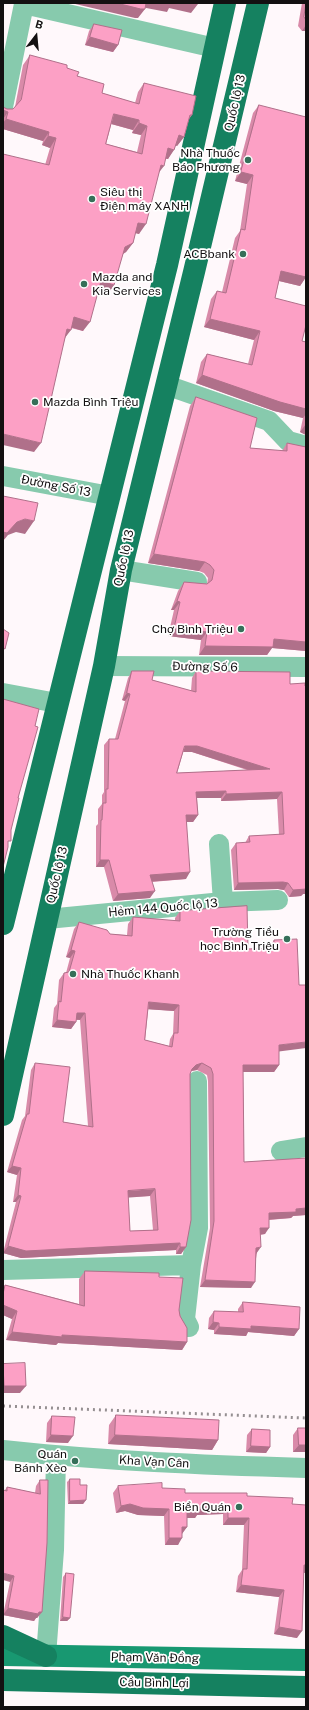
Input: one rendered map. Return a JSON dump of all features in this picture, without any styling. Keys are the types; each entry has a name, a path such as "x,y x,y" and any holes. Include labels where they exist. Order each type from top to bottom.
{"highway":[{"path":"3,924 160,293 226,3"},
{"name":"Quốc lộ 13","path":"3,1115 104,666 121,570 188,299 258,3"},
{"path":"160,293 188,299"},
{"path":"3,1636 46,1656"},
{"name":"Cầu Bình Lợi","path":"3,1680 306,1687"}],"main road":[{"name":"Phạm Văn Đồng","path":"3,1655 306,1660"},
{"path":"3,1692 5,1686 16,1673 46,1656"}],"street":[{"path":"3,107 24,4 215,48"},
{"path":"166,385 269,421 288,441 306,446"},
{"name":"Đường Số 13","path":"3,476 110,496"},
{"path":"121,570 197,582"},
{"name":"Đường Số 6","path":"104,666 306,667"},
{"path":"3,693 57,703"},
{"path":"219,844 223,902"},
{"name":"Hẻm 144 Quốc lộ 13","path":"47,919 223,902 278,900"},
{"path":"189,1327 186,1319 191,1265 198,1228 197,1081"},
{"path":"281,1151 306,1147"},
{"path":"3,1270 191,1265"},
{"name":"Kha Vạn Cân","path":"3,1450 56,1456 196,1464 306,1468"},
{"path":"46,1656 54,1550 56,1456"}],"building":[{"path":"117,3 146,3 145,9 141,9"},
{"path":"306,4 306,20 304,17"},
{"path":"94,24 122,30 118,45 90,37"},
{"path":"30,55 67,65 67,68 79,72 77,76 104,84 102,93 139,104 144,83 196,96 192,115 190,115 184,137 179,135 174,150 168,148 164,166 161,165 146,224 138,223 133,243 125,247 114,285 101,281 90,322 74,317 71,330 67,329 41,443 3,434 3,154 49,165 56,138 48,136 49,132 6,119 8,112 3,110 3,107 13,109 21,100","holes":["114,114 139,120 139,123 147,126 142,154 106,144"]},
{"path":"259,105 306,117 306,277 281,271 275,298 306,306 306,325 302,341 306,342 306,409 280,402 202,375 207,354 252,365 260,331 210,319 217,291 226,293 241,229 245,230 253,175 241,172"},
{"path":"196,397 257,418 250,448 287,451 287,443 306,447 306,642 274,639 273,647 205,646 207,632 174,628 180,602 177,601 184,582 207,584 212,580 214,570 205,562 154,554"},
{"path":"3,496 38,503 34,521 25,519 17,522 7,533 3,532"},
{"path":"3,629 9,633 5,649 3,648"},
{"path":"132,671 154,671 152,680 196,692 196,671 290,672 290,684 305,683 306,889 293,890 288,883 283,882 238,883 236,843 250,842 249,836 284,834 282,792 226,794 226,791 196,792 198,815 186,815 190,872 150,875 155,891 118,894 109,860 100,860 101,820 103,803 106,803 106,789 108,789 109,739 118,739 130,694 127,693","holes":["185,746 197,746 270,769 177,773"]},
{"path":"3,699 39,709 35,726 38,727 18,798 11,830 11,841 8,841 3,867"},
{"path":"247,906 248,949 274,948 274,940 297,939 299,985 306,985 306,1042 279,1045 279,1065 243,1065 244,1162 306,1158 306,1208 296,1209 296,1212 269,1213 269,1228 260,1228 261,1247 256,1248 255,1282 205,1280 214,1221 213,1074 211,1068 202,1063 196,1065 190,1074 191,1220 186,1247 180,1247 180,1243 26,1251 8,1246 21,1196 18,1195 21,1168 12,1166 27,1114 29,1114 35,1063 70,1067 63,1122 93,1127 85,1013 77,1013 76,1022 57,1020 59,1001 61,1002 64,973 69,972 75,951 71,950 79,922 107,930 110,934 132,936 133,917 180,921 180,911","holes":["149,1002 179,1005 178,1033 174,1033 172,1047 145,1040","155,1189 158,1230 130,1231 128,1191"]},
{"path":"85,1271 159,1273 159,1277 183,1278 179,1310 180,1316 187,1328 187,1342 62,1335 62,1337 12,1332 17,1311 3,1305 5,1285 84,1306"},
{"path":"243,1302 300,1307 299,1329 251,1326 251,1329 219,1327 219,1323 213,1322 214,1311 243,1312"},
{"path":"25,1363 26,1386 4,1386 3,1364"},
{"path":"116,1415 219,1420 218,1440 115,1435"},
{"path":"52,1416 75,1417 73,1436 51,1435"},
{"path":"298,1428 306,1428 306,1445 299,1445"},
{"path":"252,1429 270,1430 270,1447 251,1446"},
{"path":"70,1479 80,1479 80,1485 87,1485 86,1500 70,1501"},
{"path":"40,1480 48,1480 47,1543 42,1612 39,1612 38,1614 8,1608 14,1576 3,1573 3,1490 7,1491 7,1487 40,1494"},
{"path":"162,1483 162,1488 185,1489 185,1493 247,1493 247,1496 293,1498 292,1504 306,1505 306,1565 304,1565 302,1631 279,1627 284,1590 241,1585 243,1569 247,1569 249,1518 228,1518 228,1507 200,1507 200,1511 187,1511 187,1527 182,1527 182,1538 169,1538 169,1509 143,1508 130,1504 121,1506 118,1486"},
{"path":"66,1573 74,1574 70,1618 63,1617"}],"railway":[{"path":"3,1406 306,1418"}],"place":[{"name":"Nhà Thuốc Báo Phương","path":"248,160"},
{"name":"Siêu thị Điện máy XANH","path":"92,199"},
{"name":"ACBbank","path":"243,254"},
{"name":"Mazda and Kia Services","path":"84,284"},
{"name":"Mazda Bình Triệu","path":"35,402"},
{"name":"Chợ Bình Triệu","path":"241,629"},
{"name":"Trường Tiểu học Bình Triệu","path":"287,939"},
{"name":"Nhà Thuốc Khanh","path":"73,974"},
{"name":"Quán Bánh Xèo","path":"75,1461"},
{"name":"Biển Quán","path":"239,1507"}]}
